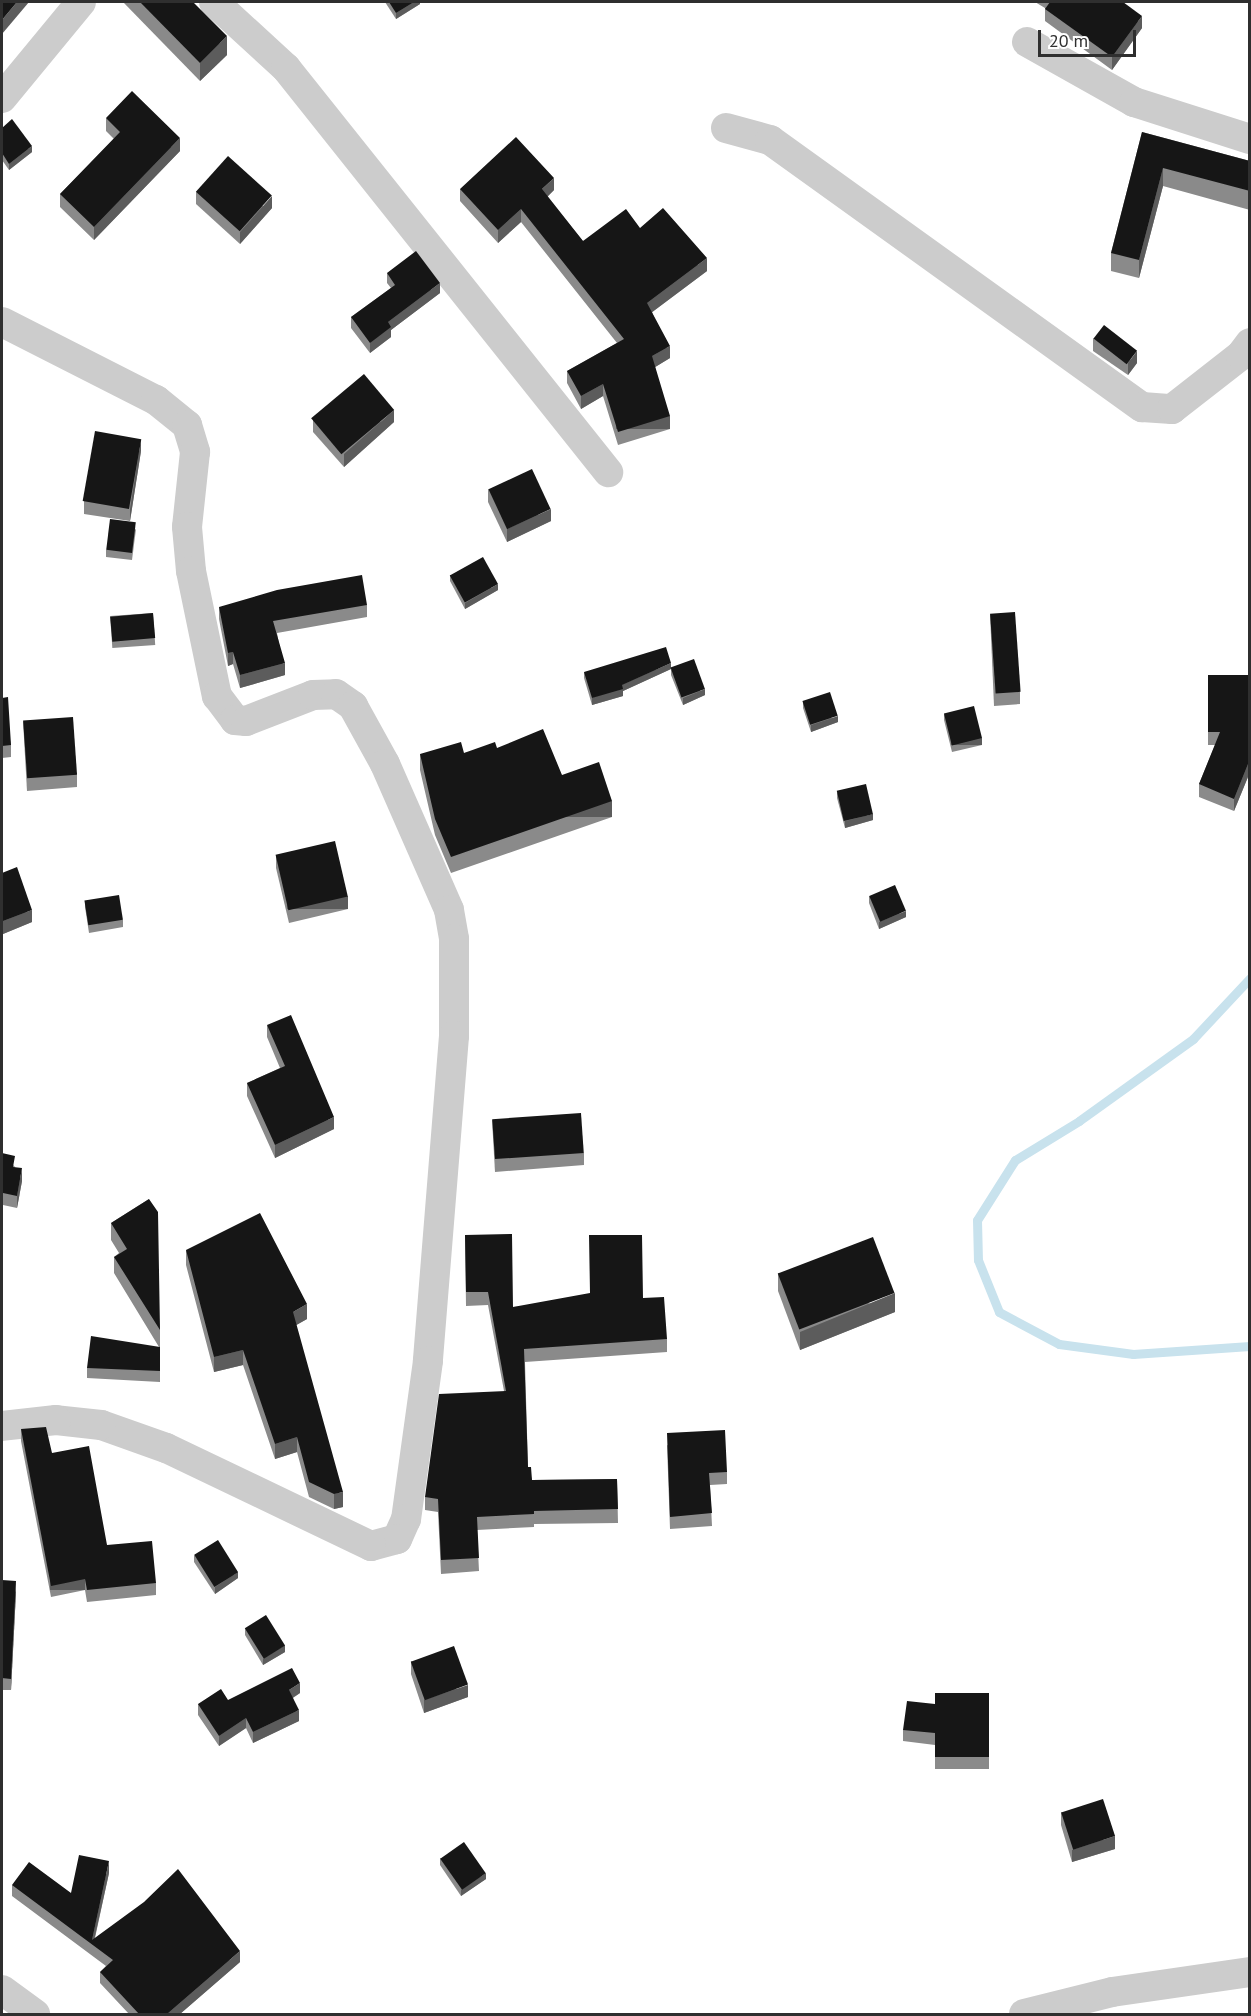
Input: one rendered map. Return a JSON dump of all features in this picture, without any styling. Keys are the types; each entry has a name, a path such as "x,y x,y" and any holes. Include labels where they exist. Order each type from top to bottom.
{"street":[{"path":"2,98 81,2"},
{"path":"214,2 286,68 608,472"},
{"path":"1027,42 1134,102 1250,139"},
{"path":"726,128 770,140 1142,407 1172,409 1241,355 1250,343"},
{"path":"2,322 156,400 187,425 195,452 187,527 191,571 218,696 236,720 246,721 313,695 336,694 353,706 385,764 449,910 454,939 454,1036 428,1361 406,1519 397,1539 371,1546 166,1448 101,1425 56,1420 2,1426"},
{"path":"1024,2014 1112,1992 1250,1972"},
{"path":"2,1990 35,2014"}],"building":[{"path":"2,2 17,2 2,20"},
{"path":"140,2 193,2 227,36 200,63"},
{"path":"389,2 414,2 396,13"},
{"path":"1050,2 1123,2 1142,16 1112,57 1045,9"},
{"path":"132,91 180,138 94,227 60,194 120,132 106,118"},
{"path":"12,119 32,146 9,164 2,153 2,128"},
{"path":"1142,132 1250,161 1250,191 1163,168 1139,260 1111,253"},
{"path":"516,137 554,178 542,189 583,241 626,209 640,228 663,208 707,258 647,303 670,346 652,356 670,416 618,432 603,384 581,396 567,371 624,339 521,209 498,230 460,189"},
{"path":"228,156 272,195 240,231 196,192"},
{"path":"416,251 440,283 388,322 391,327 370,343 351,317 395,285 387,273"},
{"path":"1104,325 1137,351 1127,364 1094,338"},
{"path":"364,374 394,410 341,454 311,418"},
{"path":"95,431 141,439 129,509 83,501"},
{"path":"532,469 551,509 507,529 488,489"},
{"path":"110,519 136,522 132,553 106,550"},
{"path":"483,557 498,584 465,603 450,575"},
{"path":"362,575 367,605 273,621 285,663 240,675 233,652 228,653 219,607 277,590"},
{"path":"1015,612 1021,692 996,694 990,614"},
{"path":"153,613 155,638 112,642 110,617"},
{"path":"666,647 671,663 622,685 623,689 592,698 584,672"},
{"path":"694,659 705,689 681,698 671,668"},
{"path":"1208,675 1250,675 1250,759 1234,799 1199,784 1220,732 1208,732"},
{"path":"830,692 838,716 810,725 802,701"},
{"path":"8,697 11,745 2,746 2,698"},
{"path":"974,706 982,738 952,746 944,713"},
{"path":"73,717 77,775 27,778 23,720"},
{"path":"543,729 562,775 599,762 612,801 451,857 435,819 420,754 461,742 464,753 495,742 497,748"},
{"path":"866,784 873,814 844,821 837,791"},
{"path":"335,841 348,897 288,910 276,855"},
{"path":"17,867 32,910 3,921 2,873"},
{"path":"895,885 906,911 880,922 869,896"},
{"path":"119,895 123,920 88,925 84,900"},
{"path":"291,1015 334,1117 275,1145 247,1083 285,1066 267,1025"},
{"path":"581,1113 584,1153 495,1159 492,1119"},
{"path":"2,1153 15,1156 13,1167 22,1168 17,1196 3,1193 2,1202"},
{"path":"149,1199 158,1212 160,1330 114,1257 127,1249 111,1223"},
{"path":"260,1213 307,1304 293,1312 343,1492 334,1494 309,1482 297,1437 275,1444 243,1350 214,1357 186,1250"},
{"path":"512,1234 513,1307 590,1293 589,1235 642,1235 643,1298 664,1297 667,1339 524,1349 528,1467 531,1467 532,1480 617,1479 618,1509 534,1511 534,1514 477,1517 479,1558 441,1560 438,1499 425,1497 439,1394 506,1391 488,1292 466,1292 465,1235"},
{"path":"873,1237 895,1293 799,1330 778,1274"},
{"path":"91,1336 160,1347 160,1371 87,1368"},
{"path":"46,1427 52,1453 89,1446 107,1545 152,1541 156,1583 87,1590 85,1579 51,1586 21,1429"},
{"path":"725,1430 727,1472 709,1473 712,1513 670,1517 667,1433"},
{"path":"218,1540 238,1572 214,1587 194,1555"},
{"path":"2,1580 16,1581 11,1679 2,1678"},
{"path":"266,1615 285,1646 264,1659 245,1628"},
{"path":"454,1646 468,1685 425,1700 411,1662"},
{"path":"292,1668 300,1683 289,1690 299,1710 253,1732 246,1718 219,1736 198,1704 221,1689 228,1700"},
{"path":"935,1693 989,1693 989,1757 935,1757 935,1733 903,1730 907,1701 935,1704"},
{"path":"1103,1799 1115,1836 1073,1850 1061,1813"},
{"path":"464,1842 486,1873 462,1890 440,1859"},
{"path":"79,1855 109,1861 92,1940 144,1902 178,1869 240,1951 167,2014 139,2014 100,1972 113,1960 12,1885 29,1862 71,1893"}],"waterway":[{"path":"1250,978 1193,1039 1079,1121 1015,1160 977,1220 978,1260 999,1312 1059,1344 1133,1354 1250,1346"}]}
